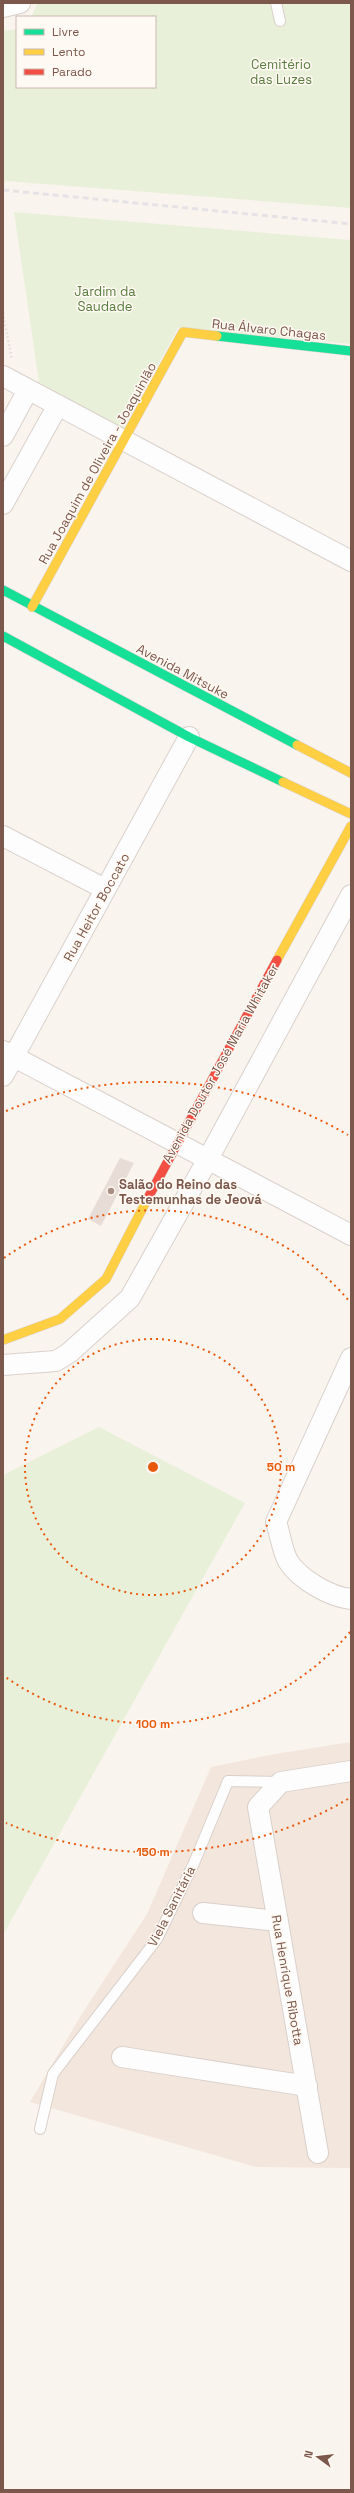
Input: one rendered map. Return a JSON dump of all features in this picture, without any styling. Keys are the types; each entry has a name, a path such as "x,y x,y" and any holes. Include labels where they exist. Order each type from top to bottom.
{"street":[{"path":"3,7 20,3"},
{"name":"Rua Álvaro Chagas","path":"184,332 351,351"},
{"name":"Rua Joaquim de Oliveira - Joaquinlão","path":"32,607 184,332"},
{"path":"3,436 16,383 351,560"},
{"path":"3,504 58,405"},
{"name":"Avenida Mitsuke","path":"3,590 32,607 351,773"},
{"path":"3,636 189,737 351,814"},
{"name":"Rua Heitor Boccato","path":"3,1076 8,1054 105,889 189,737"},
{"name":"Avenida Doutor José Maria Whitaker","path":"3,1340 60,1319 106,1279 176,1142 351,826"},
{"path":"3,836 105,889"},
{"path":"3,1366 56,1361 69,1353 130,1298 208,1159 351,895"},
{"path":"8,1054 351,1235"},
{"path":"351,1358 276,1522 288,1561 312,1584 340,1598 351,1599"},
{"path":"280,1782 351,1771"},
{"name":"Rua Henrique Ribotta","path":"280,1782 258,1807 318,2153"},
{"path":"202,1913 278,1921"},
{"path":"122,2056 306,2086"}],"lane":[{"path":"276,3 280,21"},
{"name":"Viela Sanitária","path":"40,2129 53,2074 157,1940 194,1863 228,1781 280,1782"}],"path":[{"path":"3,313 16,383"}],"shaded area":[{"path":"351,1742 351,2168 256,2167 30,2102 80,2017 147,1914 211,1767 275,1754"}],"green space":[{"name":"Cemitério das Luzes","path":"38,3 351,3 351,208 5,181 3,201 3,29 7,31 16,29 16,88 156,88 156,16 32,16"},
{"name":"Jardim da Saudade","path":"14,212 351,240 351,344 178,328 121,433 39,382"},
{"path":"99,1427 245,1503 3,1935 3,1475"}],"building":[{"name":"Salão do Reino das Testemunhas de Jeová","path":"120,1158 134,1163 101,1226 88,1219"}],"railway":[{"path":"3,190 351,224"}],"traffic: fast":[{"path":"217,336 351,351"},
{"path":"3,590 297,745"},
{"path":"3,636 189,737 283,782"}],"traffic: slow":[{"path":"32,607 183,332 217,336"},
{"path":"297,745 351,773"},
{"path":"283,782 351,814"},
{"path":"277,960 351,826"},
{"path":"3,1340 60,1319 106,1279 149,1196"}],"traffic: jam":[{"path":"149,1196 277,960"}],"place":[{"name":"Salão do Reino das Testemunhas de Jeová","path":"111,1191"}]}
